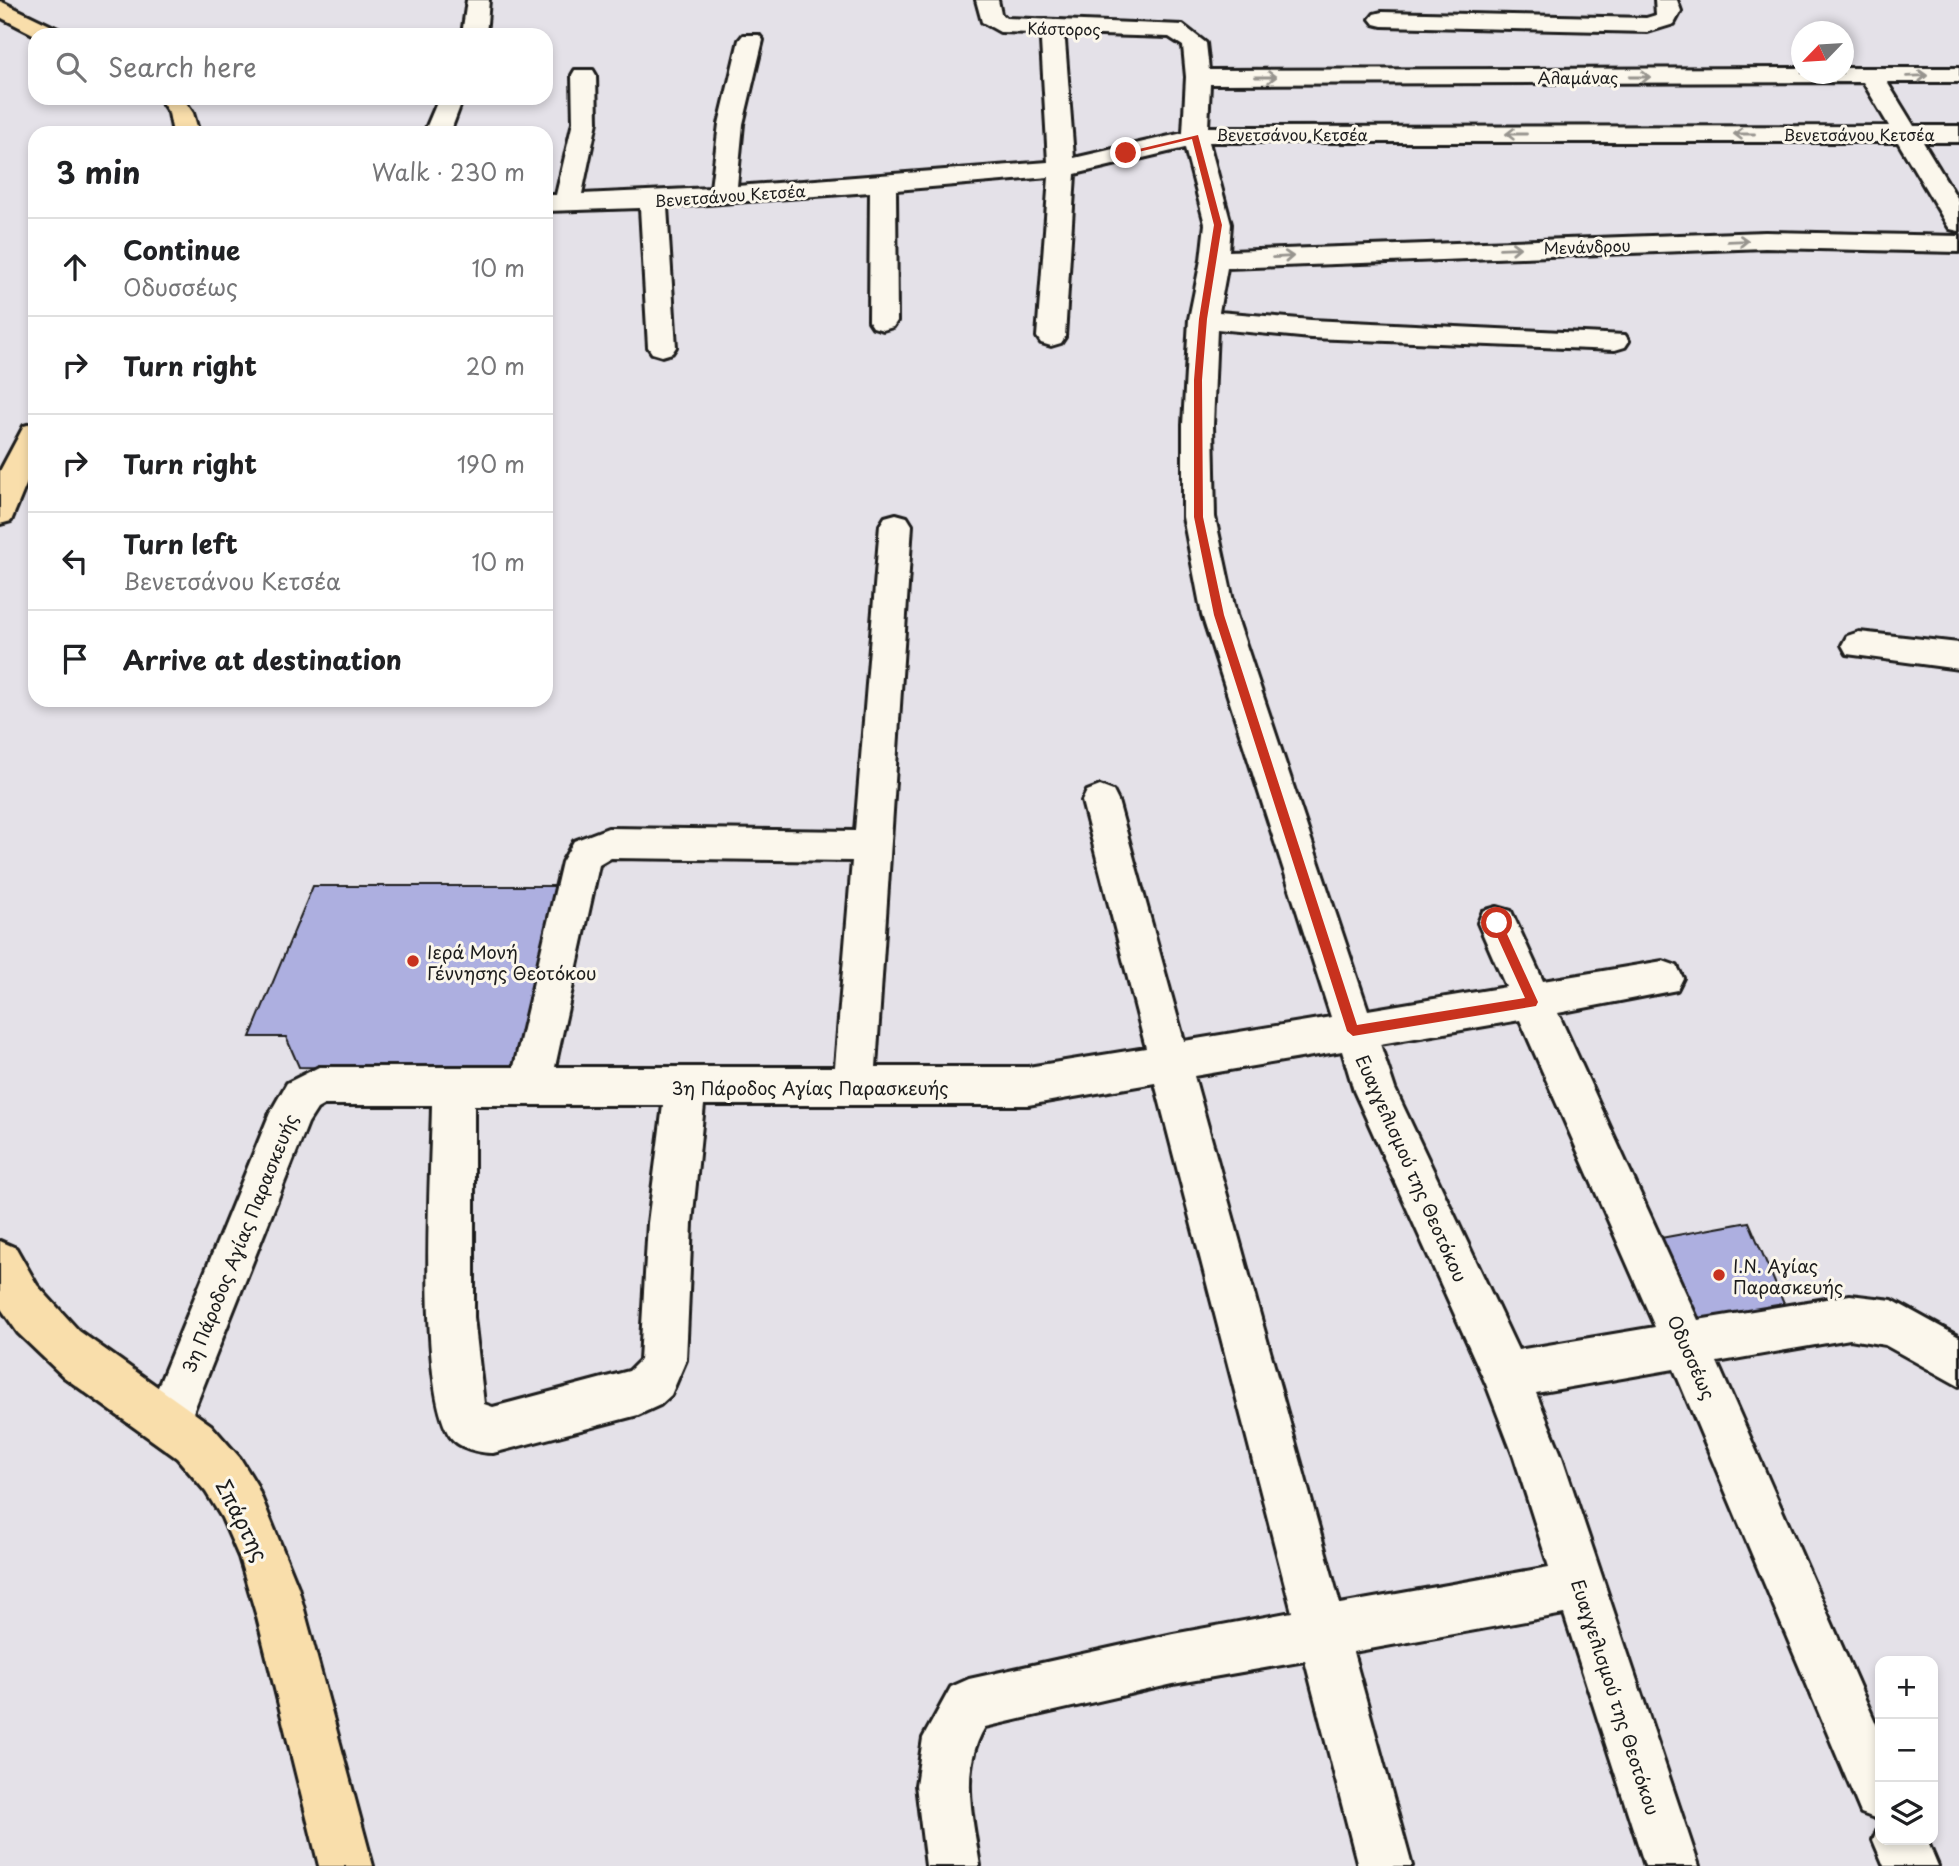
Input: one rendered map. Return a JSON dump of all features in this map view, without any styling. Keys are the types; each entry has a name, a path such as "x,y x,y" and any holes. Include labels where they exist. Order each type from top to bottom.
{"main road":[{"path":"0,8 39,28"},
{"path":"0,35 28,37"},
{"path":"176,105 184,126"},
{"path":"0,513 11,480 28,447"},
{"name":"Σπάρτης","path":"0,1263 21,1304 50,1335 82,1363 168,1419 205,1453 223,1479 266,1564 346,1866"}],"street":[{"path":"475,28 478,0"},
{"name":"Κάστορος","path":"987,0 990,17 1000,25 1156,19"},
{"path":"1382,19 1648,25 1666,19 1670,11 1665,0"},
{"name":"Ευαγγελισμού της Θεοτόκου","path":"1156,19 1191,38 1198,77 1195,136 1218,225 1215,260 1203,319 1198,380 1199,517 1205,559 1219,615 1353,1031 1391,1128 1506,1375 1538,1457 1672,1866"},
{"path":"723,196 732,124 751,40"},
{"path":"1051,337 1063,211 1053,41"},
{"path":"556,203 585,122 583,75"},
{"name":"Αλαμάνας","path":"1198,77 1959,75"},
{"path":"1872,77 1959,223"},
{"path":"440,126 448,105"},
{"name":"Βενετσάνου Κετσέα","path":"556,203 653,200 883,185 1060,167 1195,136 1959,134"},
{"path":"883,185 883,321"},
{"path":"653,200 662,347"},
{"name":"Μενάνδρου","path":"1215,260 1765,240 1959,244"},
{"path":"1203,319 1311,328 1615,341"},
{"path":"853,1088 896,525"},
{"path":"1859,645 1959,656"},
{"path":"1100,801 1385,1866"},
{"path":"530,1086 581,862 587,852 608,843 872,846"},
{"name":"Οδυσσέως","path":"1497,923 1686,1344 1875,1782"},
{"name":"3η Πάροδος Αγίας Παρασκευής","path":"168,1419 291,1113 302,1096 329,1084 853,1088 1028,1086 1662,978"},
{"path":"453,1086 452,1317 461,1408 465,1422 477,1430 493,1430 638,1392 650,1386 659,1374 663,1360 665,1274 673,1168 686,1086"},
{"path":"1506,1375 1862,1317 1892,1323 1959,1363"},
{"path":"953,1866 942,1785 948,1738 969,1705 1173,1659 1580,1586"},
{"path":"1902,1845 1911,1866"}],"building":[{"name":"Ιερά Μονή Γέννησης Θεοτόκου","path":"313,886 561,886 520,1070 299,1067 286,1037 250,1037"},
{"name":"Ι.Ν. Αγίας Παρασκευής","path":"1749,1222 1787,1311 1690,1324 1650,1240"}],"place":[{"name":"Ιερά Μονή Γέννησης Θεοτόκου","path":"413,961"},
{"name":"Ι.Ν. Αγίας Παρασκευής","path":"1719,1275"}],"route":[{"path":"1126,153 1195,136 1214,205 1218,225 1217,240 1203,319 1198,380 1199,517 1205,559 1219,615 1353,1031 1532,1002 1497,923"}]}
